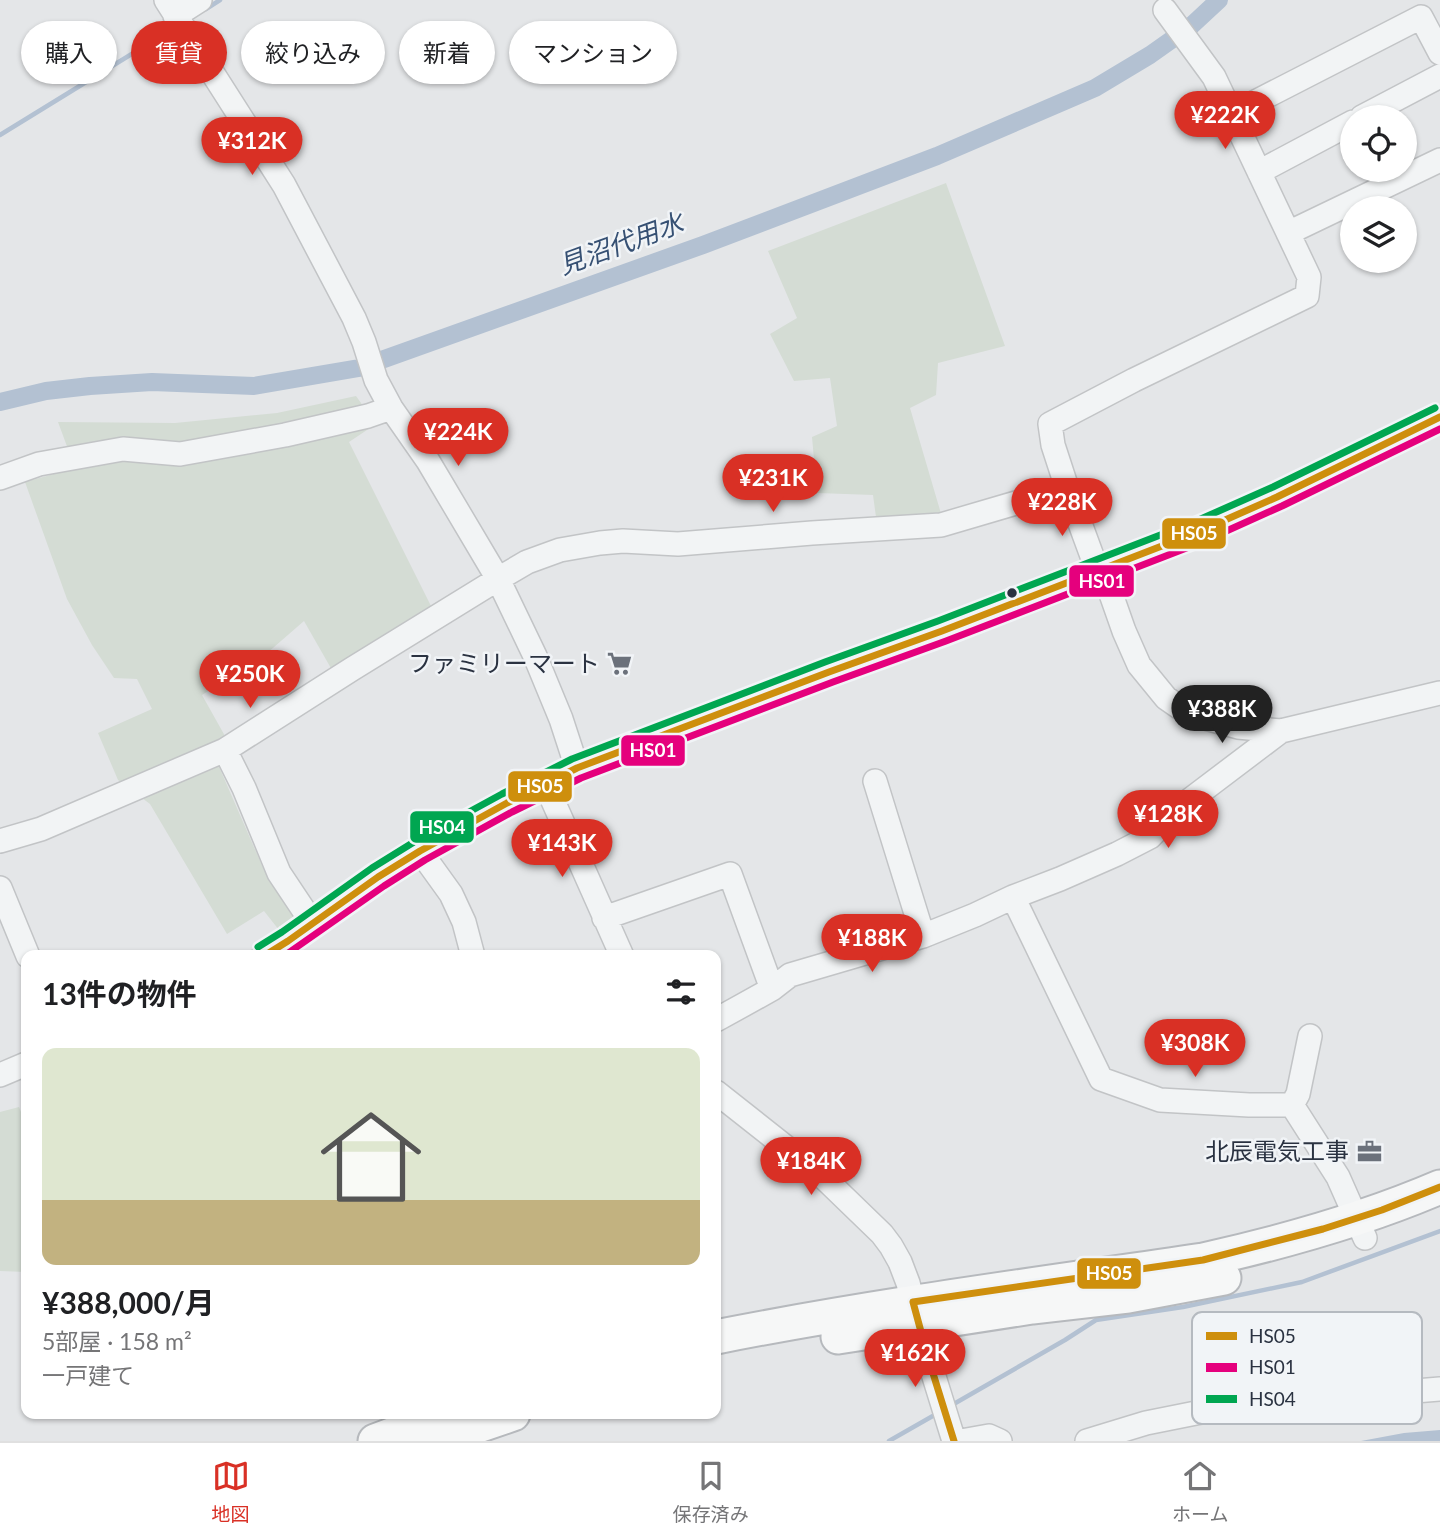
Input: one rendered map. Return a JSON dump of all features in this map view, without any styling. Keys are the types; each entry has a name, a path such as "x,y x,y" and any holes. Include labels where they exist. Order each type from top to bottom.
{"highway":[{"path":"721,1335 788,1322 1032,1307 1128,1296 1207,1282 1255,1270 1361,1229 1440,1187"},
{"path":"1361,1229 1440,1210"},
{"path":"721,1358 916,1314"},
{"path":"374,1441 433,1419"},
{"path":"434,1441 498,1419"}],"street":[{"path":"200,0 170,8 284,185 354,318 374,376 391,408 428,461 498,579 535,656 561,719 577,768"},
{"path":"1232,114 1421,17 1440,53"},
{"path":"1171,18 1214,77 1309,277 1307,296 1050,424 1052,445 1092,556 1105,577 1139,665 1166,698 1205,718 1238,727 1280,731 1440,692"},
{"path":"1386,105 1440,76"},
{"path":"1259,172 1340,129"},
{"path":"1289,233 1440,160"},
{"path":"0,478 39,464 123,449 180,454 285,435 391,408"},
{"path":"273,950 420,851 577,768 1198,532 1440,418"},
{"path":"0,841 41,829 225,750 498,579 527,562 560,550 623,541 678,544 941,524 1067,488"},
{"path":"721,1017 772,989 790,975 923,936 1094,864 1150,837 1174,812 1280,731"},
{"path":"225,750 244,788 279,873 313,924"},
{"path":"875,780 923,936"},
{"path":"545,783 618,950"},
{"path":"420,851 451,894 464,922 471,950"},
{"path":"604,918 730,874 772,989"},
{"path":"0,888 26,950"},
{"path":"1013,897 1101,1079 1160,1100 1249,1105 1292,1104"},
{"path":"1292,1104 1298,1094 1310,1036"},
{"path":"0,1075 21,1066"},
{"path":"721,1096 821,1175 882,1234 900,1262 954,1441"},
{"path":"1292,1104 1338,1177 1361,1229"},
{"path":"1422,1390 1440,1389"},
{"path":"1087,1441 1146,1423 1192,1414"},
{"path":"961,1441 989,1436 1000,1441"}],"shaded area":[{"path":"946,183 1005,346 938,363 936,395 910,408 942,517 876,517 873,495 817,493 812,437 837,426 830,378 794,381 770,334 797,318 768,251"},
{"path":"356,396 376,424 349,442 432,608 332,670 304,621 266,654 202,695 225,736 210,746 264,870 295,920 279,930 264,911 227,934 150,804 118,780 98,733 152,709 137,679 114,678 92,645 67,599 25,482 75,468 58,422 175,423 277,413"},
{"path":"19,1107 21,1112 21,1272 0,1271 0,1112"}],"water":[{"path":"1440,1430 1440,1441 1361,1441 1404,1433"}],"waterway":[{"path":"206,9 220,0"},
{"name":"見沼代用水","path":"0,402 46,391 152,382 254,386 359,368 703,245 937,156 1095,88 1150,55 1191,26 1219,0"},
{"path":"0,135 131,54"},
{"path":"952,1405 1096,1320 1183,1307 1302,1282 1440,1231"},
{"path":"889,1441 938,1413"}],"transit line":[{"name":"HS04","path":"258,947 414,842 572,759 1194,522 1273,487 1435,408"},
{"name":"HS05","path":"274,950 420,851 577,768 1198,532 1277,497 1440,417"},
{"name":"HS01","path":"293,950 425,860 581,778 1202,542 1440,429"},
{"name":"HS05","path":"954,1441 913,1302 1203,1260 1323,1229 1440,1187"}],"place":[{"name":"ファミリーマート","path":"620,664"},
{"name":"北辰電気工事","path":"1369,1152"}]}
